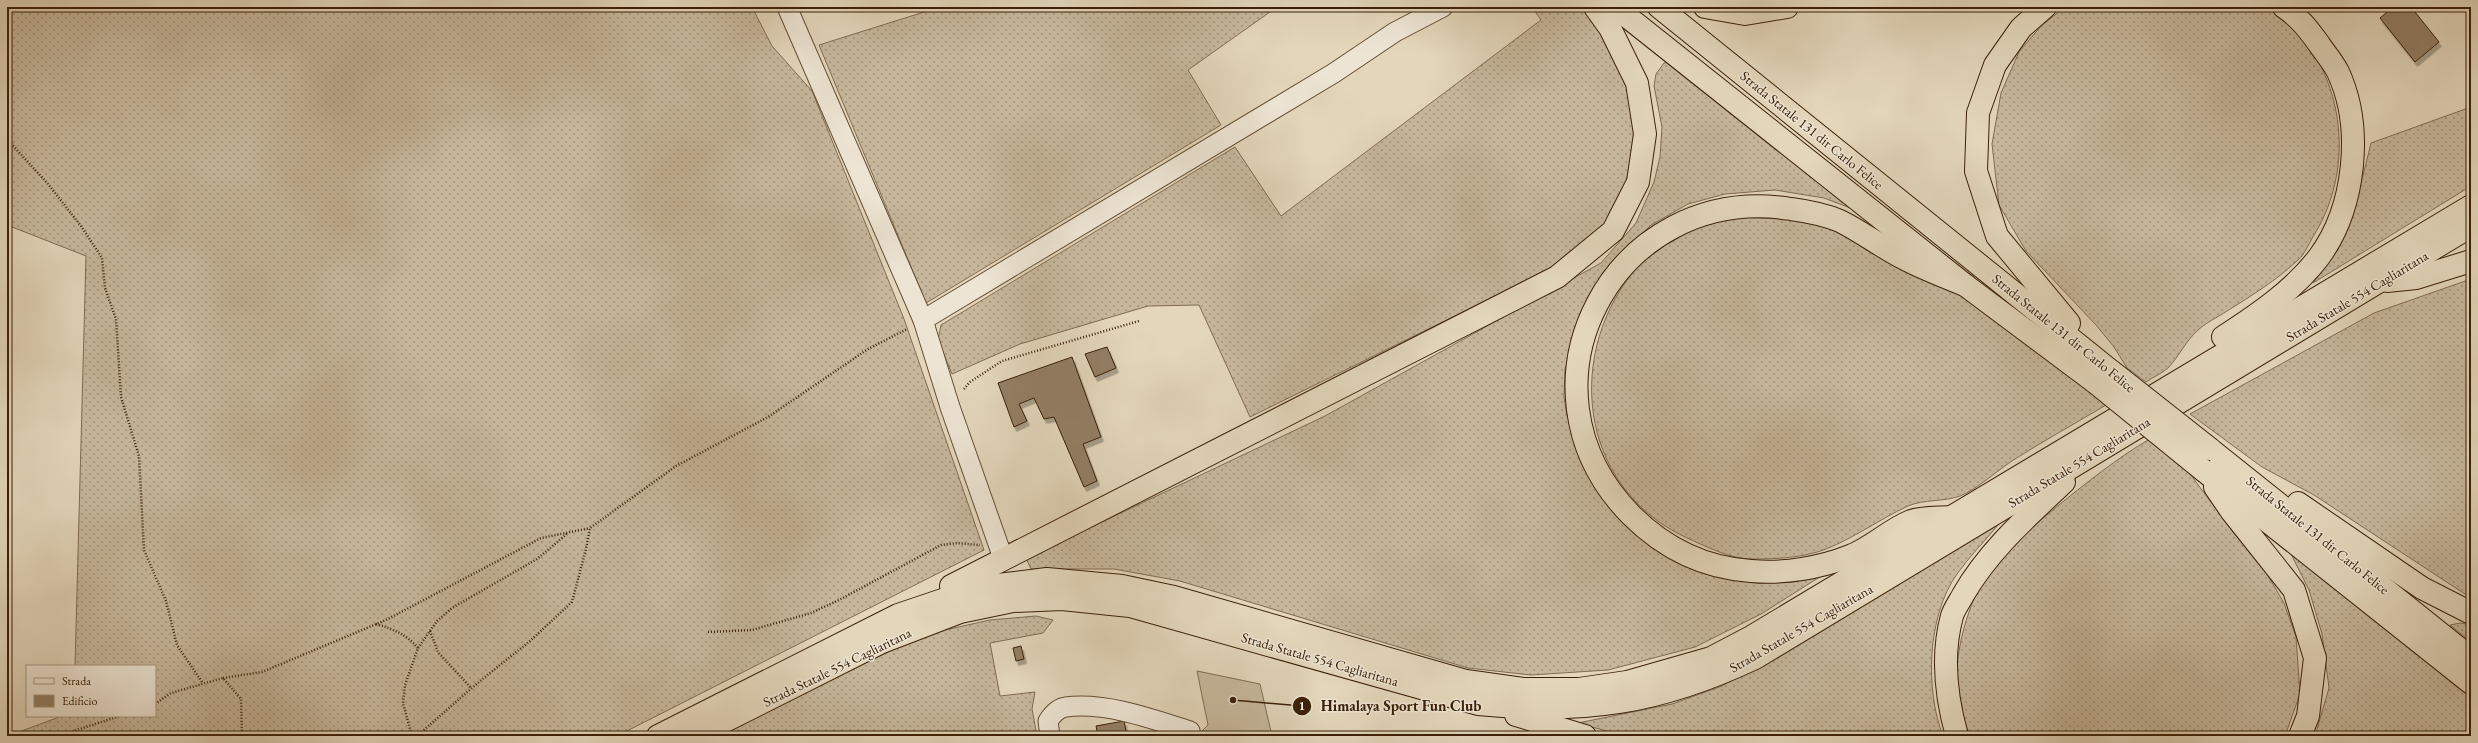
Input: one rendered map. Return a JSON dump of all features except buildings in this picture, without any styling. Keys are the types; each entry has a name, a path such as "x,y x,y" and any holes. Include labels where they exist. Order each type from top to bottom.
{"highway":[{"path":"898,615 1001,554 1367,375 1557,277 1613,232 1638,182 1645,134 1637,83 1610,28 1595,7"},
{"name":"Strada Statale 131 dir Carlo Felice","path":"1615,7 1965,285 2210,449 2471,658"},
{"name":"Strada Statale 131 dir Carlo Felice","path":"1659,7 2104,377 2203,470 2471,683"},
{"path":"1705,7 1745,14 1787,7"},
{"path":"2045,7 2021,28 1995,64 1978,113 1976,171 1997,236 2045,296 2104,377"},
{"path":"2205,364 2209,346 2247,322 2277,298 2303,276 2319,257 2334,233 2351,177 2352,120 2338,72 2300,18 2284,7"},
{"path":"1957,516 1912,520 1850,556 1797,570 1752,572 1722,567 1696,559 1673,549 1643,526 1604,483 1590,454 1579,419 1576,385 1580,351 1591,316 1612,278 1631,256 1662,233 1693,217 1718,210 1759,206 1792,209 1838,220 1905,260 1965,285"},
{"name":"Strada Statale 554 Cagliaritana","path":"658,736 898,615 981,587 1047,579 1122,586 1174,597 1466,681 1523,689 1579,689 1627,682 1711,658 1751,637 1957,516 2205,364 2471,206"},
{"name":"Strada Statale 554 Cagliaritana","path":"695,736 882,642 960,612 1020,601 1062,599 1130,606 1478,704 1530,709 1625,703 1712,678 1755,658 2096,452 2382,282 2471,226"},
{"path":"2382,282 2416,278 2471,261"},
{"path":"1957,736 1948,704 1945,657 1952,615 1978,569 2009,533 2096,452"},
{"path":"2203,470 2232,512 2294,590 2315,658 2308,716 2300,736"},
{"path":"2261,489 2302,504 2422,588 2471,613"},
{"path":"1478,704 1585,736"}],"street":[{"path":"788,7 923,320 950,407 1001,554"},
{"path":"923,320 1334,73 1395,32 1443,7"},
{"path":"1050,736 1048,721 1052,714 1065,706 1110,709 1141,715 1190,731"}],"path":[{"path":"7,139 57,196 102,258 105,288 116,319 121,397 139,456 144,550 166,601 177,645 202,682"},
{"path":"156,703 171,693 202,682 262,672 375,624 541,538 590,528 676,466 768,417 868,349 923,320"},
{"path":"950,407 970,382 1002,361 1139,321"},
{"path":"417,736 471,688 530,641 572,602 586,550 590,528"},
{"path":"412,736 403,703 405,685 418,648 430,631 452,608 537,559 568,532"},
{"path":"708,632 752,630 811,613 840,600 940,545 957,543 977,544 1001,554"},
{"path":"375,624 396,630 418,648"},
{"path":"430,631 438,652 471,688"},
{"path":"223,678 241,699 242,736"},
{"path":"58,736 117,717"}],"shaded area":[{"path":"7,7 752,7 772,46 812,91 904,319 984,550 617,736 8,736 59,717 156,717 156,665 75,665 86,256 7,225"},
{"path":"940,7 1277,7 1188,70 1221,125 926,303 819,45"},
{"path":"1532,7 1581,7 1606,34 1634,94 1633,180 1612,222 1554,267 1250,417 1199,305 1148,306 1020,344 952,374 938,340 941,325 1235,147 1281,216 1541,20"},
{"path":"2065,7 2269,7 2294,28 2313,53 2327,81 2336,112 2339,143 2337,175 2328,206 2303,255 2273,281 2200,328 2189,339 2169,367 2146,382 2127,368 2114,347 2096,325 2026,251 1999,205 1992,144 2001,93 2019,52 2041,26"},
{"path":"1674,61 1861,212 1824,198 1775,190 1725,194 1688,204 1651,225 1604,271 1584,309 1565,369 1564,397 1567,416 1579,448 1667,554 1826,573 1761,614 1695,647 1608,670 1531,675 1468,668 1180,581 1114,569 1031,569 1026,558 1325,416 1601,263 1636,223 1654,182 1660,157 1662,127 1654,86 1656,74 1664,63"},
{"path":"2471,107 2471,186 2313,283 2334,251 2343,234 2362,180 2371,143"},
{"path":"1717,216 1805,220 1847,235 1965,298 2011,329 2106,405 2015,459 1966,493 1954,498 1921,502 1908,506 1847,539 1817,552 1799,556 1752,559 1735,557 1685,537 1649,514 1622,485 1603,451 1593,414 1592,375 1599,336 1615,299 1639,265 1656,249 1675,236"},
{"path":"2471,279 2471,598 2314,495 2262,467 2190,414 2374,313"},
{"path":"2148,440 2182,463 2233,532 2264,569 2284,603 2296,637 2300,694 2285,736 1970,736 1962,712 1959,696 1957,679 1958,658 1964,628 1974,598 1988,572 1996,561 2027,531 2092,479"},
{"path":"1998,525 1957,574 1947,591 1940,611 1932,654 1932,676 1933,697 1937,718 1943,736 1624,736 1578,723 1672,704 1722,686"},
{"path":"2290,552 2471,696 2471,736 2315,736 2329,688 2322,634 2309,590"},
{"path":"1036,616 1053,620 1043,633 990,643 1000,696 1035,692 1032,709 1037,736 719,736 884,653 936,632 990,620"},
{"path":"2460,623 2471,625 2471,642 2450,625"},
{"path":"1197,671 1260,684 1272,736 1197,736 1208,725"}],"place":[{"name":"Himalaya Sport Fun Club","path":"1233,700"}]}
